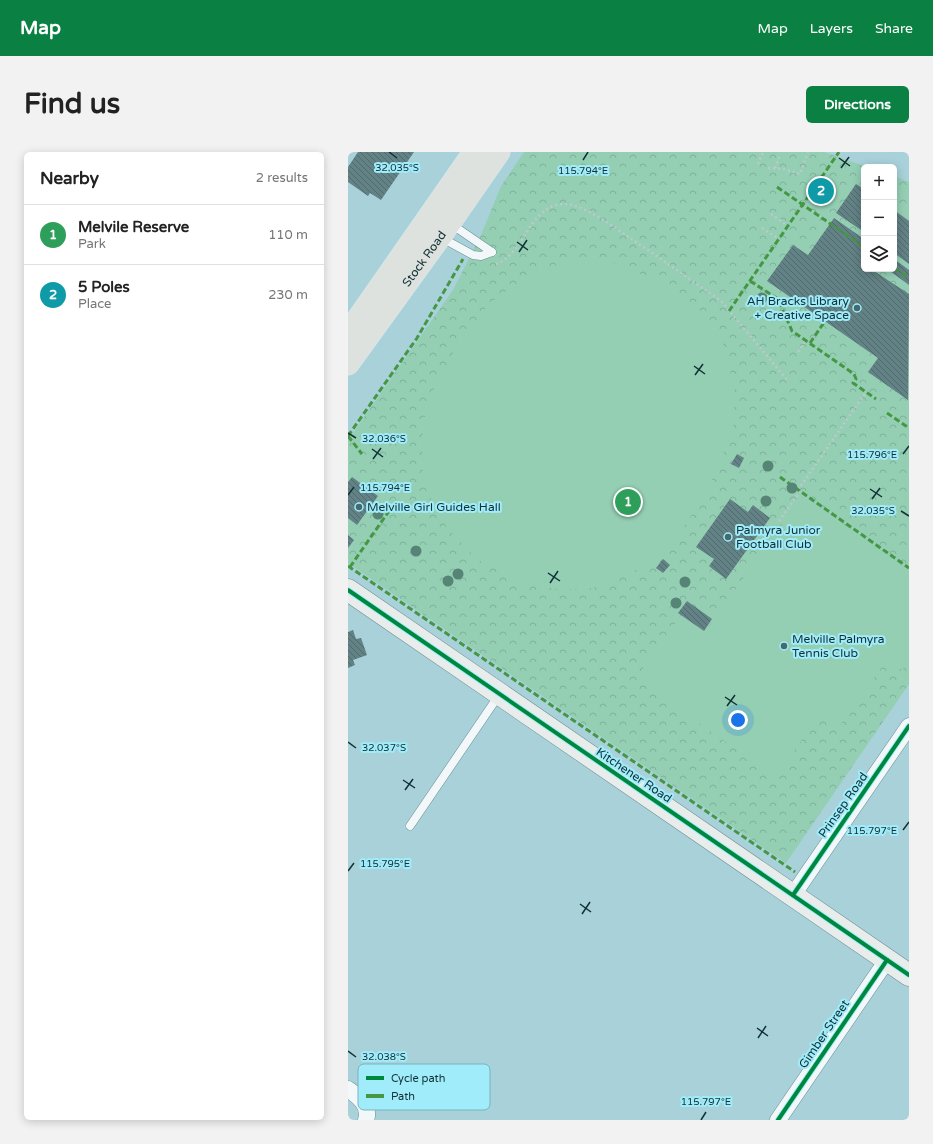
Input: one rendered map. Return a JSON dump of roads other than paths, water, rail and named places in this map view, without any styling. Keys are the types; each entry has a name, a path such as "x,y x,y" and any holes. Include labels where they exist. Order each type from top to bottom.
{"main road":[{"name":"Stock Road","path":"348,364 436,224 474,152"},
{"name":"Stock Road","path":"348,333 436,224 499,152"}],"street":[{"name":"Kitchener Road","path":"350,596 499,695 909,975"},
{"name":"Prinsep Road","path":"793,895 909,726"},
{"name":"Gimber Street","path":"778,1120 887,960"},
{"path":"348,1089 358,1096"},
{"path":"366,1120 368,1115 367,1110"}],"lane":[{"path":"436,224 492,252 481,256 473,255 436,224"},
{"path":"410,826 499,695"}],"place":[{"name":"5 Poles","path":"821,191"},
{"name":"AH Bracks Library + Creative Space","path":"857,308"},
{"name":"Melvile Reserve","path":"628,502"},
{"name":"Melville Girl Guides Hall","path":"359,507"},
{"name":"Palmyra Junior Football Club","path":"728,537"},
{"name":"Melville Palmyra Tennis Club","path":"784,646"}]}
